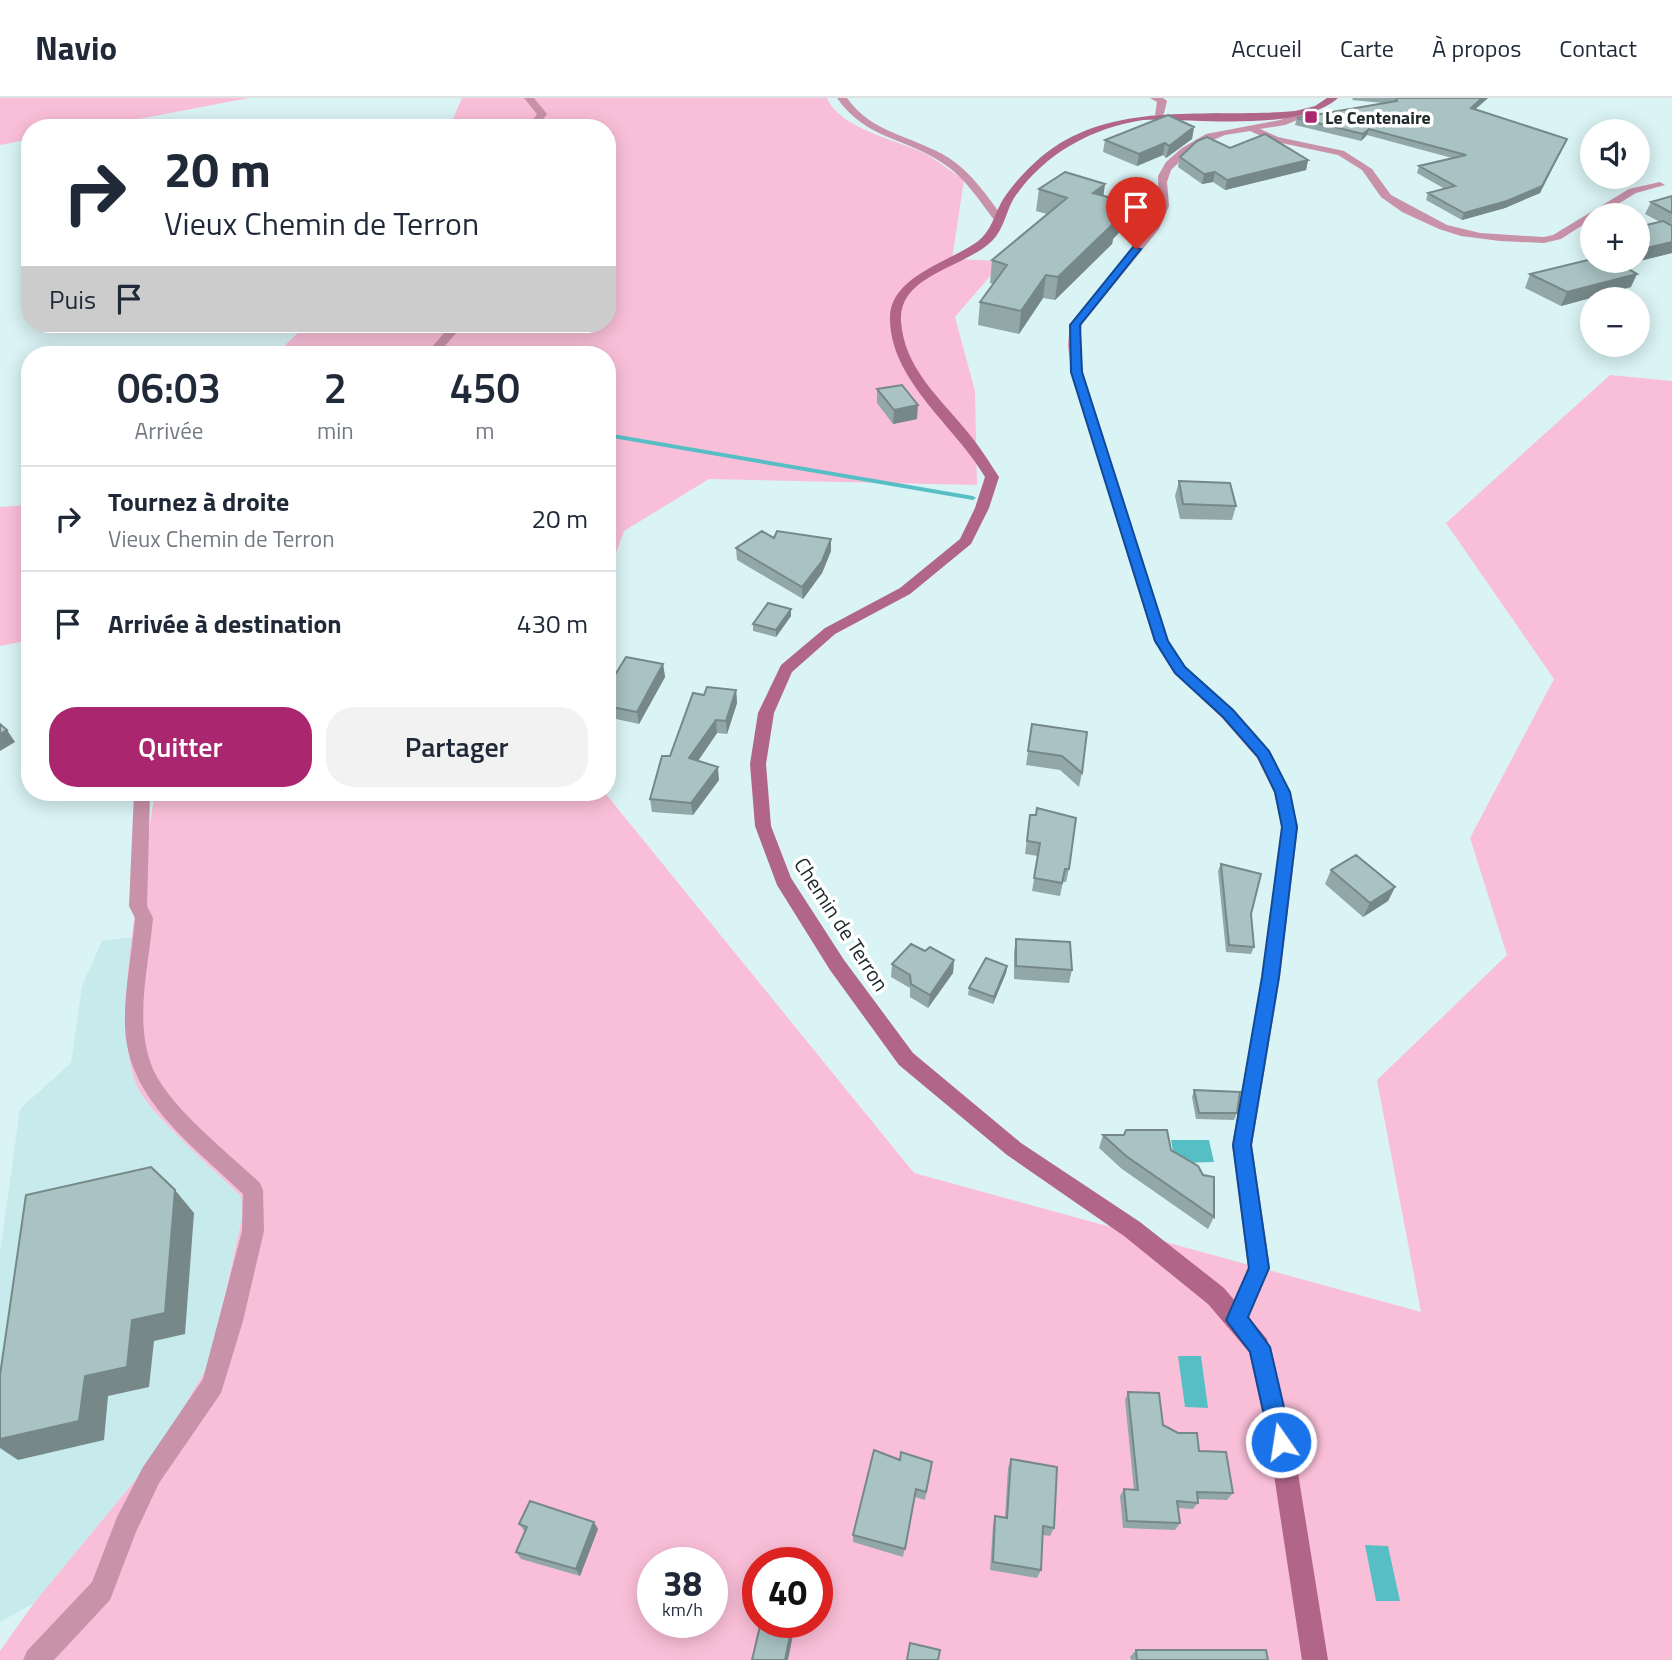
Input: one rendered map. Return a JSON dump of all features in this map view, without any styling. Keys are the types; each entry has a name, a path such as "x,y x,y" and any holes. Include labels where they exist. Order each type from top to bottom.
{"street":[{"path":"529,98 542,114 538,119"},
{"path":"842,98 850,111 875,130 944,159 969,179 999,219"},
{"path":"1155,98 1162,101 1160,115"},
{"name":"Chemin de Terron","path":"1315,1660 1306,1616 1281,1442 1259,1347 1206,1288 1132,1229 1014,1149 906,1059 837,965 783,880 763,825 758,764 766,713 786,669 830,631 905,591 966,541 982,508 992,478 972,444 936,408 908,370 894,313 904,292 975,250 993,234 1009,198 1035,166 1051,151 1094,129 1124,120 1160,115 1280,116 1309,112 1328,104 1333,98"},
{"path":"1236,1320 1259,1268 1242,1145 1271,977 1290,827 1282,792 1264,755 1228,714 1180,670 1161,641 1077,372 1073,344 1079,318 1159,219 1167,200 1162,181 1168,168 1196,142 1222,132 1296,119 1309,112"},
{"path":"1249,127 1266,138 1328,149 1350,158 1371,175 1386,196 1426,222 1455,233 1544,240 1557,237 1580,223"},
{"path":"1613,203 1633,191 1660,185"},
{"path":"36,1660 101,1591 126,1526 150,1475 213,1385 232,1321 253,1231 254,1189 155,1093 140,1063 136,1031 144,918 138,906 142,801"}],"shaded area":[{"path":"0,98 249,98 138,119 21,119 21,141 0,145"},
{"path":"462,98 827,98 833,108 855,125 922,152 964,180 952,259 1003,261 955,317 975,391 977,485 709,479 624,531 616,553 616,346 284,346 298,333 616,333 616,119 453,119"},
{"path":"1610,375 1672,381 1672,1660 0,1660 0,1651 34,1603 151,1461 210,1363 242,1218 241,1196 185,1143 145,1099 138,1088 130,1060 126,1025 127,985 137,901 154,801 612,801 914,1173 1421,1312 1377,1080 1507,955 1470,838 1554,679 1446,523"},
{"path":"21,506 21,642 0,646 0,507"},
{"path":"134,937 138,1089 241,1196 242,1218 207,1370 151,1461 34,1603 0,1622 0,1253 20,1109 71,1063 82,986 102,941"}],"water":[{"path":"1171,1140 1209,1140 1214,1162 1175,1163"},
{"path":"1178,1356 1201,1356 1208,1408 1185,1407"},
{"path":"1365,1545 1388,1546 1400,1601 1376,1601"}],"building":[{"path":"1396,98 1482,98 1471,108 1567,139 1542,186 1507,201 1464,213 1428,193 1455,186 1419,166 1466,155 1369,129 1363,134 1297,118 1397,101"},
{"path":"1168,115 1194,127 1169,146 1165,143 1139,154 1105,140"},
{"path":"1265,134 1308,160 1227,180 1215,172 1204,174 1180,157 1197,141 1207,137 1230,148"},
{"path":"1065,172 1105,184 1093,193 1130,203 1112,221 1115,222 1058,277 1046,275 1021,311 980,302 1007,265 992,260 1067,198 1039,189"},
{"path":"1672,196 1672,213 1651,202"},
{"path":"1663,221 1672,226 1672,242 1650,247 1650,224"},
{"path":"1580,262 1580,273 1637,274 1567,292 1530,274"},
{"path":"902,385 918,405 894,410 877,389"},
{"path":"1179,481 1230,483 1236,506 1183,504"},
{"path":"762,531 774,538 777,531 831,539 822,561 802,587 736,548"},
{"path":"768,603 791,609 776,630 753,624"},
{"path":"626,657 663,664 637,712 616,708 616,673"},
{"path":"707,687 736,690 726,721 716,720 689,758 718,767 691,803 650,799 662,756 670,756 693,693 704,695"},
{"path":"0,724 7,730 0,734"},
{"path":"1032,724 1087,732 1082,773 1062,756 1028,751"},
{"path":"1037,808 1076,818 1069,869 1065,869 1062,883 1034,878 1040,843 1027,841 1030,815 1036,815"},
{"path":"1356,855 1395,887 1370,903 1331,870"},
{"path":"1221,864 1261,874 1251,914 1254,947 1229,945"},
{"path":"1016,939 1070,942 1072,970 1016,966"},
{"path":"911,944 925,951 930,947 954,960 930,995 911,984 910,975 892,964"},
{"path":"986,958 1007,966 994,997 969,988"},
{"path":"1194,1090 1240,1092 1237,1113 1199,1113"},
{"path":"1126,1130 1167,1130 1171,1150 1198,1166 1203,1175 1214,1177 1214,1217 1126,1156 1103,1135 1124,1135"},
{"path":"151,1167 175,1190 165,1313 132,1320 127,1367 85,1376 79,1421 0,1439 0,1375 26,1195"},
{"path":"1128,1392 1159,1393 1163,1425 1178,1433 1197,1433 1199,1451 1226,1452 1233,1493 1197,1492 1198,1503 1177,1501 1180,1523 1127,1521 1124,1489 1138,1490"},
{"path":"874,1450 900,1460 901,1452 932,1462 926,1492 916,1489 905,1549 853,1535"},
{"path":"1011,1459 1057,1467 1054,1528 1043,1526 1041,1570 993,1562 995,1516 1007,1518"},
{"path":"530,1501 594,1522 576,1569 516,1552 527,1527 519,1524"},
{"path":"757,1638 790,1638 785,1660 752,1660"},
{"path":"910,1643 940,1650 938,1660 907,1660"},
{"path":"1136,1650 1266,1650 1268,1660 1137,1660"}],"waterway":[{"path":"616,437 973,498"}],"place":[{"name":"Le Centenaire","path":"1311,117"}],"route":[{"path":"1136,249 1075,325 1073,344 1077,372 1161,641 1180,670 1228,714 1264,755 1282,792 1290,827 1271,977 1242,1145 1259,1268 1236,1320 1259,1347 1281,1442"}]}
